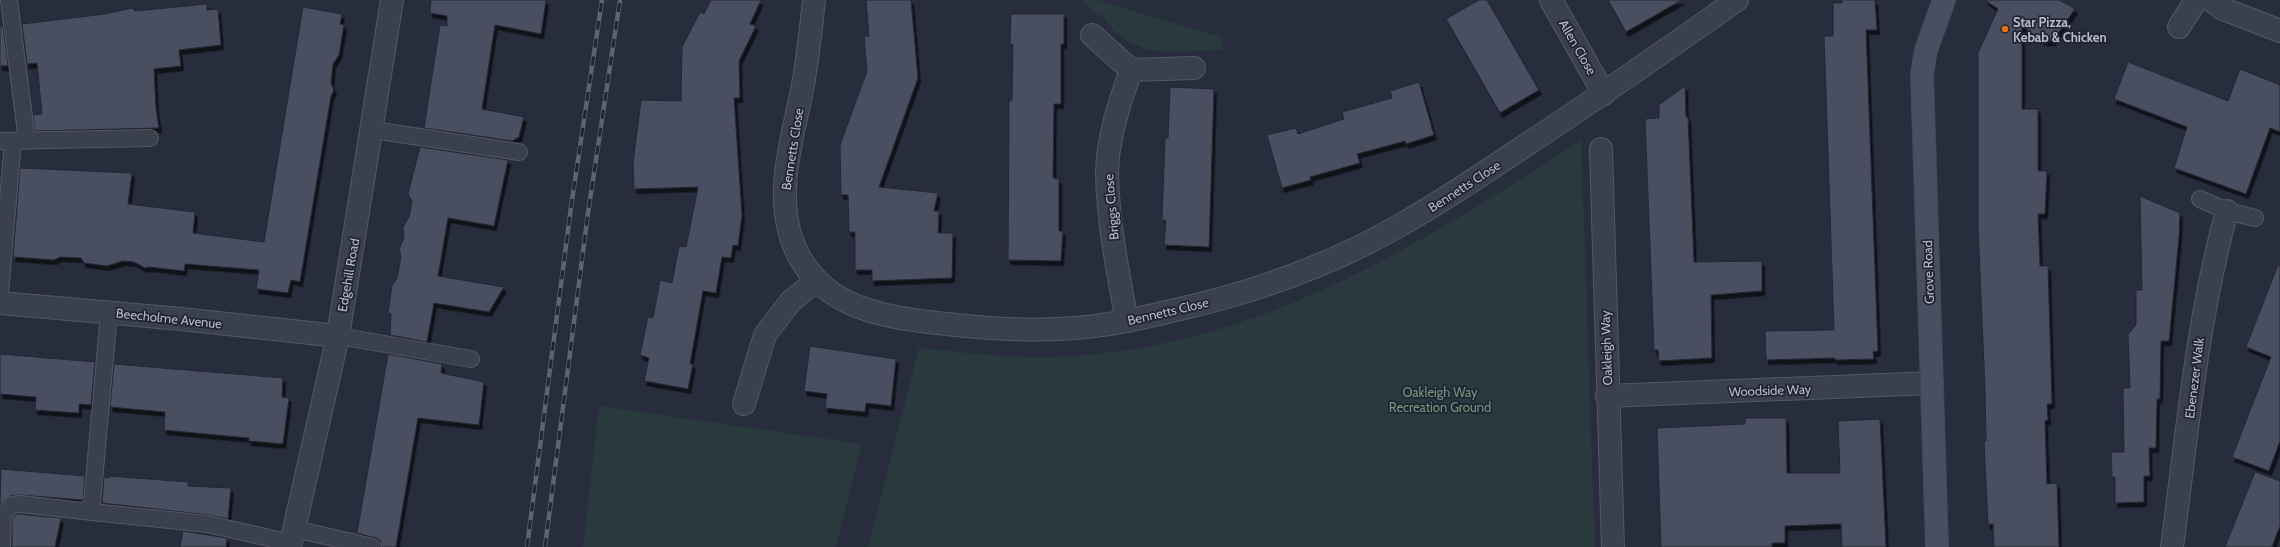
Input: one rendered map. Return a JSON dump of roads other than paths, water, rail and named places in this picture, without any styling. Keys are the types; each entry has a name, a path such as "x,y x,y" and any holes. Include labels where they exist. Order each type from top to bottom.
{"street":[{"name":"Edgehill Road","path":"292,540 338,336 373,130 392,0"},
{"name":"Bennetts Close","path":"814,0 804,80 784,191 791,235 802,260 817,280 836,296 860,309 902,319 1025,330 1075,328 1127,321 1242,293 1329,262 1410,220 1604,94 1737,0"},
{"name":"Allen Close","path":"1551,0 1604,94"},
{"name":"Grove Road","path":"1937,547 1922,74 1928,44 1944,0"},
{"path":"2180,27 2196,0"},
{"path":"2211,0 2222,8 2280,31"},
{"path":"1092,35 1131,70 1194,68"},
{"name":"Briggs Close","path":"1127,321 1111,226 1107,172 1116,116 1131,70"},
{"name":"Oakleigh Way","path":"1601,149 1607,396 1613,547"},
{"name":"Ebenezer Walk","path":"2172,547 2202,315 2213,262 2227,210"},
{"path":"744,404 765,335 791,301 817,280"},
{"name":"Beecholme Avenue","path":"0,303 338,336"},
{"name":"Woodside Way","path":"1607,396 1932,383"}],"lane":[{"path":"0,293 13,141 9,0"},
{"path":"373,130 519,152"},
{"path":"13,141 150,138"},
{"path":"2200,199 2227,210 2255,218"},
{"path":"83,511 89,508 94,496 109,313"},
{"path":"338,336 471,359"},
{"path":"1,547 3,514 12,505 21,504 208,524 292,540 373,547"}],"railway":[{"path":"527,547 571,207 602,0"},
{"path":"545,547 588,213 620,0"}],"place":[{"name":"Star Pizza, Kebab & Chicken","path":"2005,29"}],"park label":[{"name":"Oakleigh Way Recreation Ground","path":"1440,400"}]}
